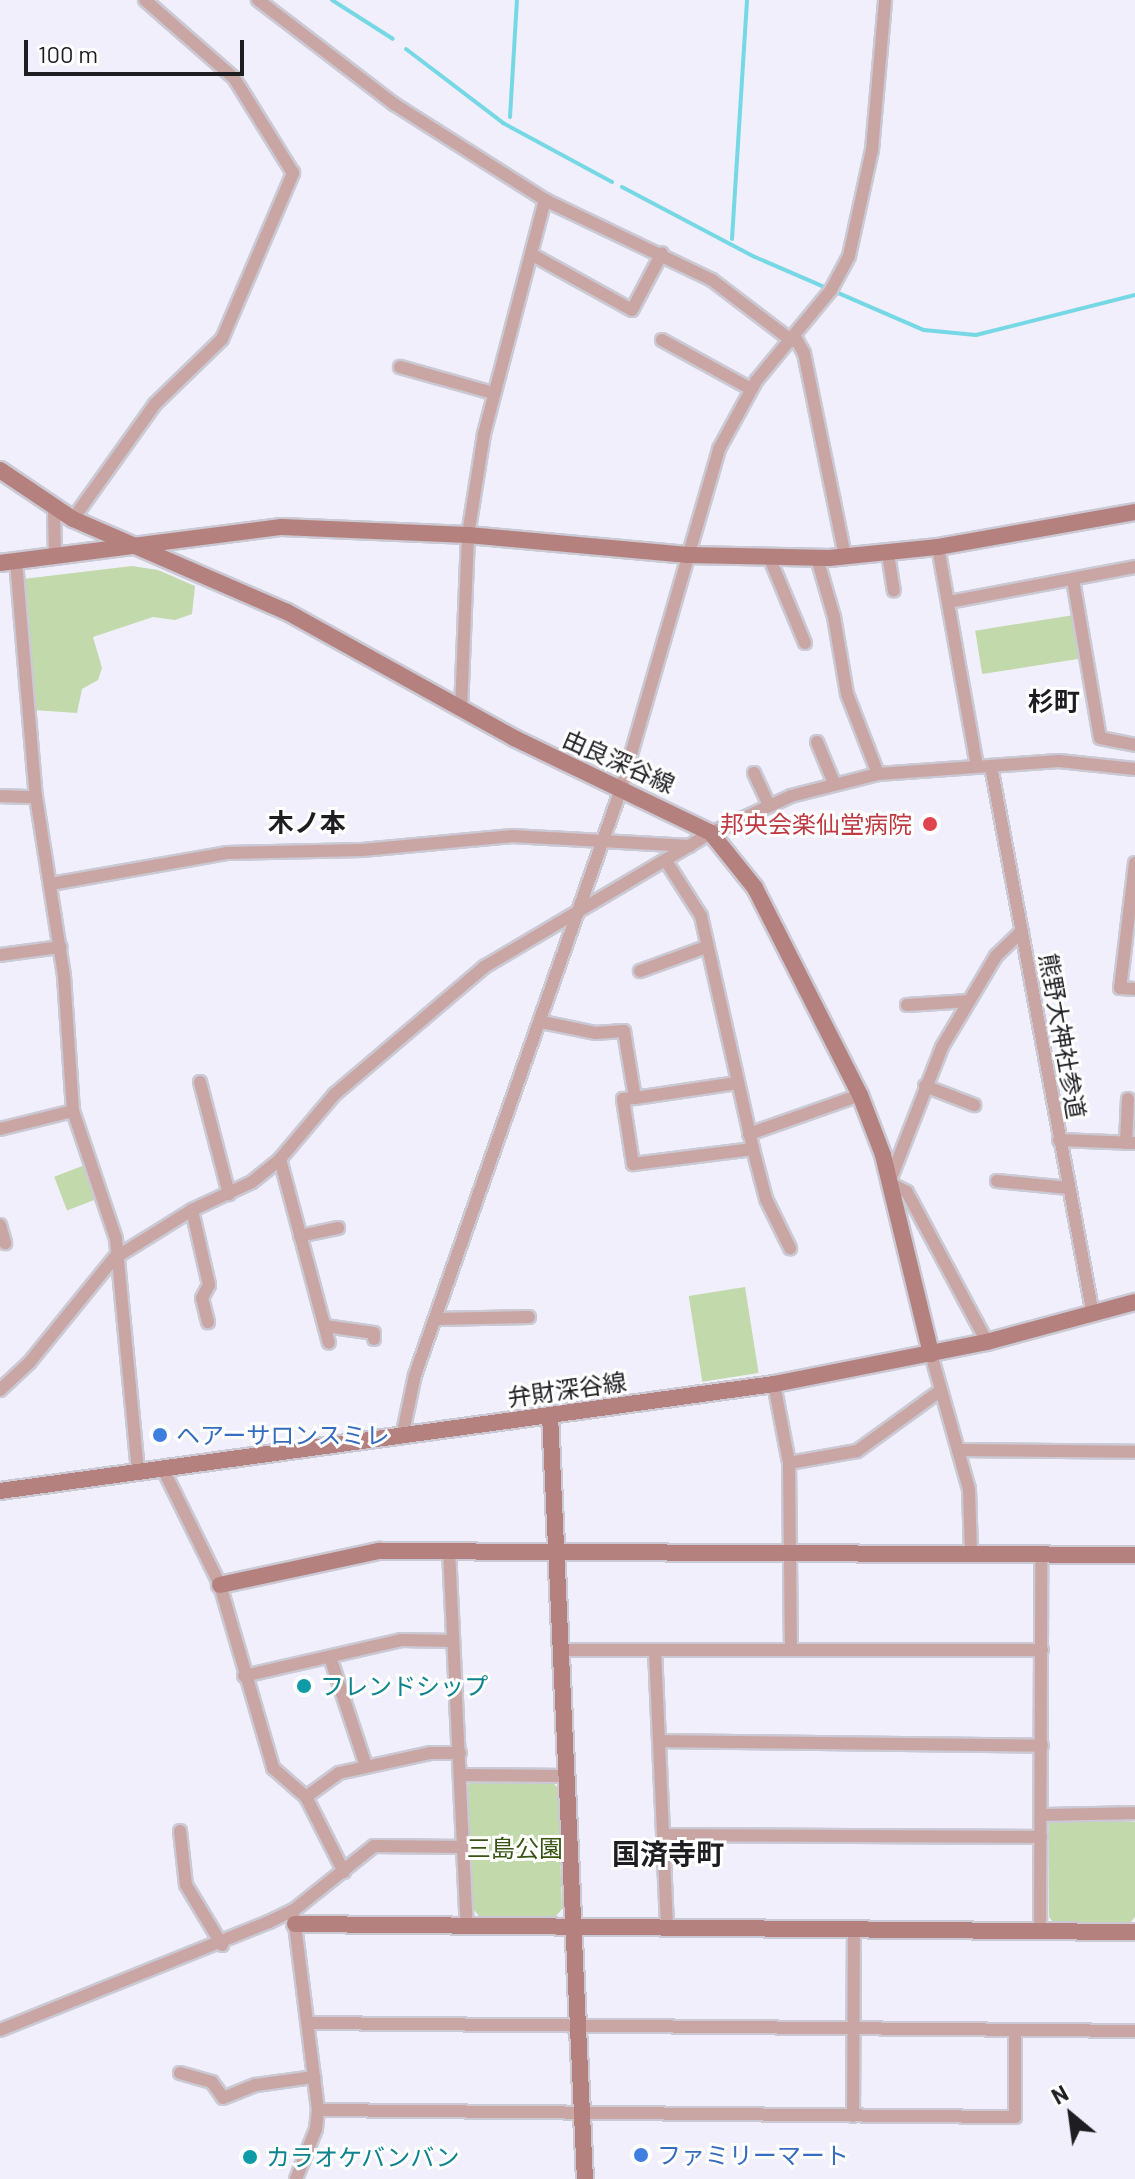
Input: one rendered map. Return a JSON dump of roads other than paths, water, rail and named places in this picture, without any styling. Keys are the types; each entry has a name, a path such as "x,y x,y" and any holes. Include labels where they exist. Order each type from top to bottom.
{"street":[{"path":"73,519 155,404 222,339 293,173 234,78 145,0"},
{"path":"258,0 357,79 545,200 662,253 712,280 793,339 804,353 845,557"},
{"path":"402,1437 415,1375 542,1022 621,789 719,449 751,389 840,276 854,239 875,125 885,0"},
{"path":"461,710 468,535 493,393 545,200"},
{"path":"531,254 632,310 662,253"},
{"path":"662,340 751,389"},
{"path":"400,367 493,393"},
{"name":"由良深谷線","path":"0,470 73,519 287,612 461,710 711,833 755,888 860,1095 889,1183 931,1354"},
{"path":"54,508 55,556"},
{"path":"138,1472 118,1254 73,1111 60,947 36,797 8,562 282,527 468,535 688,555 770,559 845,557 938,547 1135,512"},
{"path":"938,547 977,766"},
{"path":"888,554 894,591"},
{"path":"817,558 834,617 841,697 878,774"},
{"path":"770,559 805,643"},
{"path":"949,602 1135,567"},
{"path":"1073,580 1100,738 1135,745"},
{"path":"817,742 834,783"},
{"path":"0,1390 29,1363 118,1254 192,1210 229,1194 280,1159 329,1100 449,992 711,833 769,805 834,783 878,774 1071,761 1135,769"},
{"name":"熊野大神社参道","path":"991,766 1093,1315"},
{"path":"754,773 769,805"},
{"path":"0,796 36,797"},
{"path":"51,884 226,853 362,850 512,836 690,846"},
{"path":"666,861 692,895 766,1199 790,1248"},
{"path":"1135,863 1120,988 1135,989"},
{"path":"987,1342 907,1192 889,1183 925,1086 969,1001 996,956 1022,931"},
{"path":"0,955 60,947"},
{"path":"640,971 706,947"},
{"path":"907,1005 969,1001"},
{"path":"542,1022 595,1033 624,1031 635,1098"},
{"path":"200,1082 229,1194"},
{"path":"737,1083 623,1099 633,1164 753,1149"},
{"path":"925,1086 974,1105"},
{"path":"749,1134 860,1095"},
{"path":"1059,1140 1130,1143 1128,1099"},
{"path":"0,1129 73,1111"},
{"path":"280,1159 329,1343"},
{"path":"997,1181 1069,1188"},
{"path":"192,1210 209,1285 202,1298 208,1322"},
{"path":"0,1225 5,1243"},
{"path":"300,1236 338,1228"},
{"name":"弁財深谷線","path":"0,1491 774,1384 987,1342 1135,1302"},
{"path":"435,1319 529,1317"},
{"path":"325,1326 374,1333 374,1339"},
{"path":"931,1354 969,1489 971,1553"},
{"path":"774,1384 789,1463 791,1650"},
{"path":"789,1463 857,1451 940,1391"},
{"path":"550,1415 576,1928 585,2179"},
{"path":"958,1450 1135,1452"},
{"path":"163,1469 220,1585 273,1768 306,1797 344,1872"},
{"path":"449,1550 467,1926"},
{"path":"220,1585 365,1553 449,1550 1135,1555"},
{"path":"1040,1933 1041,1554"},
{"path":"244,1676 401,1640 453,1641"},
{"path":"560,1650 1042,1650"},
{"path":"655,1650 667,1928"},
{"path":"330,1657 366,1766"},
{"path":"659,1741 1042,1746"},
{"path":"306,1797 339,1773 366,1766 460,1753"},
{"path":"460,1775 566,1776"},
{"path":"1041,1815 1135,1813"},
{"path":"180,1831 186,1885 222,1945"},
{"path":"663,1835 1041,1837"},
{"path":"0,2030 294,1917 374,1846 463,1847"},
{"path":"294,1917 576,1928 1135,1932"},
{"path":"294,1917 318,2110 316,2129 296,2179"},
{"path":"853,2116 854,1930"},
{"path":"308,2023 1135,2031"},
{"path":"318,2110 1015,2117 1015,2031"},
{"path":"180,2073 212,2082 223,2098 256,2085 314,2077"}],"waterway":[{"path":"332,0 393,39"},
{"path":"510,117 517,0"},
{"path":"732,239 747,0"},
{"path":"406,49 503,123 612,182"},
{"path":"622,187 755,257 924,330 976,335 1135,295"}],"place":[{"name":"邦央会楽仙堂病院","path":"930,824"},
{"name":"ヘアーサロンスミレ","path":"160,1435"},
{"name":"フレンドシップ","path":"304,1686"},
{"name":"ファミリーマート","path":"641,2155"},
{"name":"カラオケバンバン","path":"250,2157"}],"district":[{"name":"杉町","path":"1054,701"},
{"name":"木ノ本","path":"307,822"},
{"name":"国済寺町","path":"668,1853"}],"park label":[{"name":"三島公園","path":"515,1848"}]}
